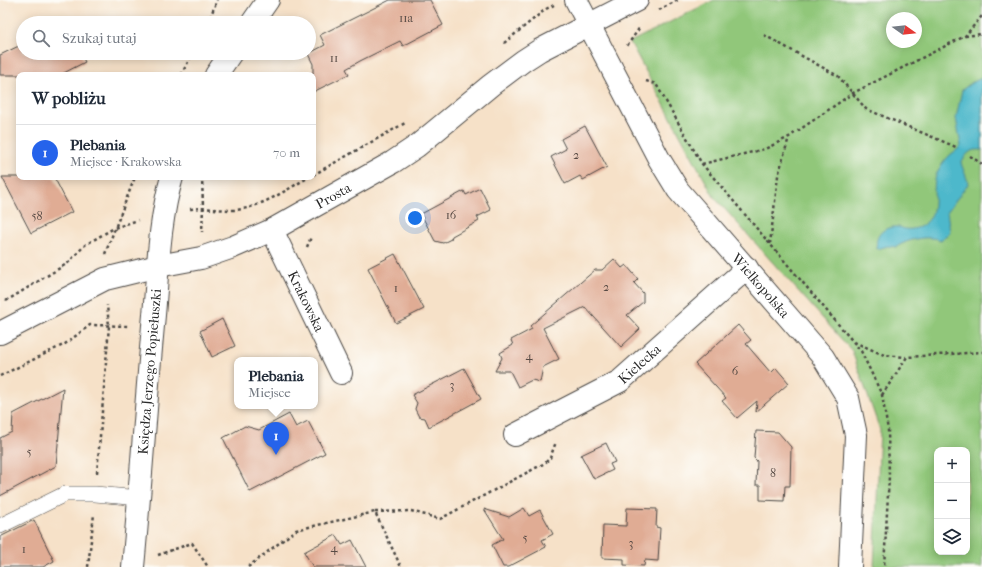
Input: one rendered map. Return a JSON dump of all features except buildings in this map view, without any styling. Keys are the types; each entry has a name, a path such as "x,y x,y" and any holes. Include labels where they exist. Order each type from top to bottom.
{"street":[{"name":"Prosta","path":"0,333 105,279 158,266 201,258 233,247 272,230 393,162 417,146 491,85 540,50 637,0"},
{"path":"567,1 589,26"},
{"name":"Wielkopolska","path":"589,26 659,159 678,190 823,357 848,398 856,435 850,567"},
{"path":"218,72 226,60"},
{"name":"Księdza Jerzego Popiełuszki","path":"133,567 140,498 158,266 164,212 171,180"},
{"name":"Krakowska","path":"272,230 341,374"},
{"name":"Kielecka","path":"515,435 620,380 747,268"}],"lane":[{"path":"0,526 65,494 95,494 140,498"}],"path":[{"path":"211,16 217,0"},
{"path":"503,44 546,10 567,1"},
{"path":"965,36 982,16"},
{"path":"702,164 765,149 789,137 853,93 965,36 982,34"},
{"path":"764,35 838,76 866,109 956,147"},
{"path":"183,72 189,60"},
{"path":"316,173 408,121"},
{"path":"770,244 778,176 789,137"},
{"path":"970,156 982,164"},
{"path":"128,194 134,180"},
{"path":"201,258 203,208 202,180"},
{"path":"288,264 304,256 311,236"},
{"path":"0,376 65,344 90,325 109,326 88,567"},
{"path":"852,341 884,355 907,357 982,352"},
{"path":"882,395 907,357"},
{"path":"248,567 296,530 375,512 411,511 440,519 545,463 550,458 556,439"},
{"path":"375,512 401,567"},
{"path":"165,552 192,543 208,567"}],"green space":[{"path":"714,0 982,0 982,567 874,567 880,430 852,351 714,197 630,42"}],"water":[{"path":"982,78 982,150 974,150 969,152 961,163 968,184 947,212 950,232 941,240 924,238 907,242 896,247 888,246 877,249 877,240 881,232 884,230 893,227 908,229 921,226 932,214 934,186 937,173 947,158 961,146 956,118 962,90 971,83"}],"place":[{"name":"Plebania","path":"276,455"}]}
